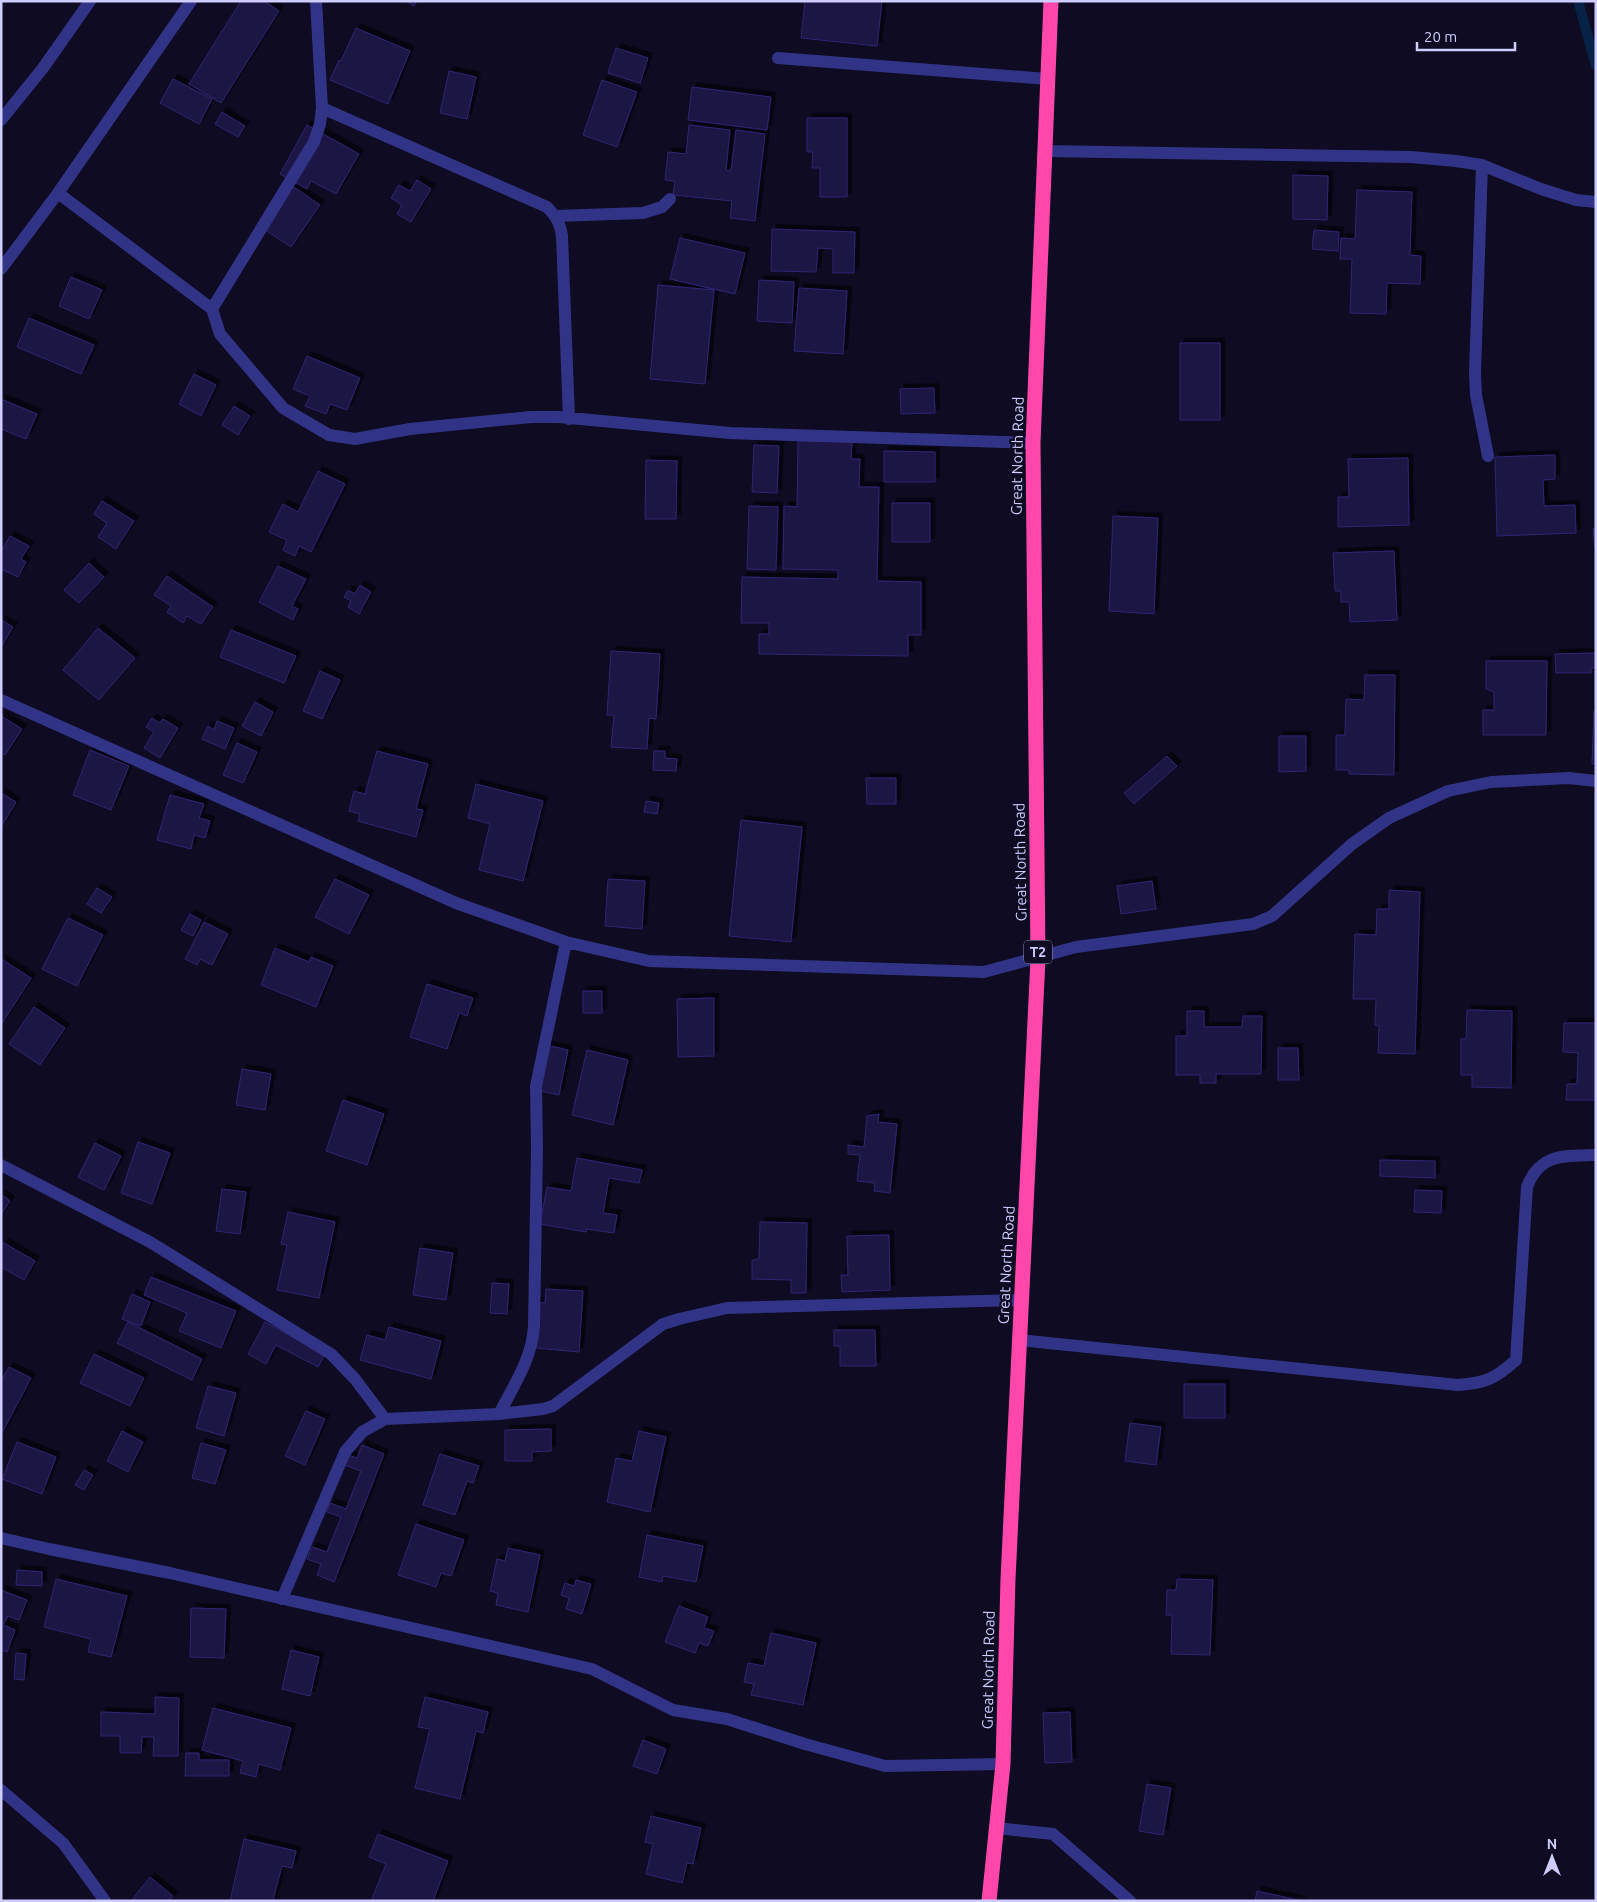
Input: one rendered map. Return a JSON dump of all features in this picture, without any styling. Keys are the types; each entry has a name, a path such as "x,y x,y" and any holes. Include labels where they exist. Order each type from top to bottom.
{"highway":[{"name":"Great North Road","path":"989,1901 1003,1764 1008,1579 1038,959 1033,443 1051,1"}],"street":[{"path":"1,120 43,68 90,1"},
{"path":"1,269 58,193 191,1"},
{"path":"212,308 314,142 320,124 322,108 316,1"},
{"path":"778,58 1048,79"},
{"path":"322,108 547,207 556,216 562,236 570,418"},
{"path":"1045,151 1411,157 1456,161 1482,165 1541,189 1576,200 1596,202"},
{"path":"1482,165 1475,373 1476,395 1488,456"},
{"path":"58,193 212,308 220,334 283,408 329,435 355,439 410,429 512,419 570,418 730,433 1033,443"},
{"path":"556,216 643,213 662,207 670,199"},
{"path":"1,700 456,904 566,942 649,962 984,972 1038,959 1076,947 1253,924 1272,916 1352,844 1388,818 1448,791 1491,782 1569,778 1596,781"},
{"path":"499,1414 528,1358 533,1341 537,1148 536,1086 566,942"},
{"path":"1019,1340 1458,1385 1481,1383 1502,1373 1516,1360 1527,1187 1532,1175 1541,1164 1563,1156 1596,1155"},
{"path":"1,1165 150,1242 330,1354 355,1379 385,1419"},
{"path":"282,1599 344,1452 362,1432 385,1419 499,1414 543,1409 553,1406 662,1324 727,1308 1022,1300"},
{"path":"1,1538 170,1573 592,1669 673,1710 727,1720 885,1766 1003,1764"},
{"path":"1,1790 62,1843 105,1901"},
{"path":"996,1828 1053,1834 1130,1901"}],"building":[{"path":"241,1 264,1 279,11 221,103 189,84"},
{"path":"406,1 417,1 414,6"},
{"path":"805,1 882,1 877,46 801,38"},
{"path":"356,28 410,51 388,104 330,80"},
{"path":"616,48 648,58 640,83 608,73"},
{"path":"449,71 476,77 467,119 440,113"},
{"path":"173,79 212,99 199,124 160,103"},
{"path":"602,80 637,92 617,147 583,135"},
{"path":"692,87 771,97 767,130 688,120"},
{"path":"222,112 245,126 238,137 215,124"},
{"path":"807,118 847,118 847,197 820,197 820,168 812,168 813,152 807,152"},
{"path":"307,125 359,154 336,194 311,181 307,189 280,174"},
{"path":"689,125 730,130 726,170 731,171 736,130 765,134 755,221 730,218 732,201 673,195 675,181 665,180 668,152 686,154"},
{"path":"1293,175 1328,176 1327,220 1293,219"},
{"path":"417,180 431,189 411,222 397,214 402,205 391,198 399,185 410,191"},
{"path":"288,183 320,205 291,247 259,226"},
{"path":"1357,190 1412,192 1410,255 1421,256 1420,284 1387,283 1386,314 1350,313 1352,259 1340,259 1341,238 1355,239"},
{"path":"772,229 855,232 854,273 833,273 833,249 818,248 816,272 771,271"},
{"path":"1314,230 1339,232 1338,251 1312,249"},
{"path":"680,238 745,253 735,294 670,279"},
{"path":"71,277 102,290 89,319 59,306"},
{"path":"759,280 794,282 792,323 757,321"},
{"path":"658,285 714,290 705,384 650,379"},
{"path":"799,288 847,291 843,354 794,351"},
{"path":"29,318 94,345 81,374 17,347"},
{"path":"1180,343 1220,343 1220,420 1180,420"},
{"path":"307,356 360,378 347,410 330,404 326,414 305,406 310,396 293,389"},
{"path":"194,374 216,385 201,416 179,404"},
{"path":"934,388 935,413 901,414 900,389"},
{"path":"1,399 37,414 26,439 1,429"},
{"path":"234,406 250,416 238,435 222,425"},
{"path":"798,441 852,442 851,459 860,459 859,487 879,487 877,581 921,582 921,635 908,635 908,656 759,654 759,634 769,634 769,623 741,623 742,577 838,579 838,570 783,569 784,506 797,507"},
{"path":"754,445 779,446 777,493 752,492"},
{"path":"884,451 935,452 935,482 884,482"},
{"path":"1555,455 1555,479 1543,480 1544,506 1575,505 1576,533 1497,536 1495,457"},
{"path":"1408,458 1409,525 1338,527 1338,497 1349,497 1348,459"},
{"path":"646,460 677,461 676,519 645,519"},
{"path":"318,471 345,484 311,552 299,546 295,556 283,550 287,540 269,532 283,504 298,512"},
{"path":"102,501 134,521 116,549 98,537 107,523 94,514"},
{"path":"892,503 930,503 930,542 892,542"},
{"path":"749,506 778,507 776,570 747,569"},
{"path":"1113,516 1158,518 1154,614 1109,611"},
{"path":"1596,528 1596,549 1595,549 1593,529"},
{"path":"10,536 29,546 21,559 26,562 18,577 1,569 1,552"},
{"path":"1394,551 1397,620 1350,622 1349,602 1341,602 1341,591 1335,591 1333,553"},
{"path":"89,563 104,577 79,603 64,590"},
{"path":"278,566 306,579 292,606 298,609 293,620 259,602"},
{"path":"167,576 213,607 201,624 187,616 183,623 167,612 171,606 154,595"},
{"path":"360,585 371,592 359,614 348,607 351,601 344,597 348,590 355,594"},
{"path":"1,620 13,627 1,647"},
{"path":"98,628 135,658 99,700 63,670"},
{"path":"231,630 296,656 284,683 220,657"},
{"path":"611,651 660,654 656,719 649,718 647,749 611,747 614,715 607,715"},
{"path":"1596,653 1596,668 1591,668 1591,673 1556,673 1555,654"},
{"path":"1486,661 1547,661 1546,735 1483,735 1483,710 1494,710 1494,692 1486,689"},
{"path":"320,671 340,680 322,719 303,711"},
{"path":"1365,675 1395,675 1394,775 1349,774 1349,770 1336,770 1336,735 1345,735 1346,699 1364,700"},
{"path":"255,702 273,712 261,736 242,726"},
{"path":"1594,711 1596,711 1596,764 1592,764"},
{"path":"1,716 22,729 5,755 1,752"},
{"path":"152,718 159,723 163,719 178,728 160,758 144,748 154,732 146,727"},
{"path":"217,721 234,728 225,749 202,739 208,726 214,730"},
{"path":"1279,736 1306,736 1306,771 1279,772"},
{"path":"237,743 257,752 243,783 223,775"},
{"path":"90,750 129,766 111,810 73,795"},
{"path":"377,751 428,764 416,809 423,810 416,837 358,821 360,814 349,811 354,791 365,794"},
{"path":"654,751 665,751 665,758 677,759 676,771 653,770"},
{"path":"1167,756 1177,766 1134,804 1124,793"},
{"path":"866,778 896,778 896,804 867,804"},
{"path":"476,784 543,801 523,881 479,870 490,824 468,818"},
{"path":"1,793 16,802 1,827"},
{"path":"170,795 204,804 199,818 210,821 205,838 194,835 191,849 157,840"},
{"path":"646,801 659,803 657,814 644,812"},
{"path":"741,820 802,827 791,942 729,936"},
{"path":"335,879 369,895 349,934 315,917"},
{"path":"608,879 645,881 642,929 605,926"},
{"path":"1152,881 1156,909 1121,914 1117,886"},
{"path":"97,888 112,897 101,913 87,904"},
{"path":"1389,890 1420,892 1415,1054 1378,1053 1379,1026 1375,1025 1376,999 1353,999 1355,934 1376,935 1377,909 1389,909"},
{"path":"190,914 201,920 193,936 181,930"},
{"path":"68,918 103,935 77,986 42,969"},
{"path":"204,922 228,934 212,965 200,959 197,965 185,959"},
{"path":"275,948 309,962 311,957 333,966 316,1007 261,985"},
{"path":"1,959 31,978 1,1025"},
{"path":"427,984 473,998 467,1016 459,1013 447,1049 410,1037"},
{"path":"583,991 602,991 602,1013 583,1013"},
{"path":"714,998 714,1056 678,1057 677,999"},
{"path":"34,1007 65,1028 40,1065 9,1044"},
{"path":"1467,1010 1512,1011 1511,1088 1472,1087 1472,1075 1461,1075 1461,1039 1466,1039"},
{"path":"1187,1011 1204,1011 1204,1027 1242,1027 1243,1016 1262,1016 1261,1074 1216,1074 1216,1083 1200,1083 1200,1075 1176,1075 1176,1036 1187,1036"},
{"path":"1564,1023 1596,1023 1596,1100 1566,1100 1567,1084 1577,1084 1578,1053 1563,1052"},
{"path":"541,1044 568,1050 559,1095 532,1089"},
{"path":"1278,1048 1298,1048 1299,1080 1278,1080"},
{"path":"587,1050 628,1060 613,1125 572,1115"},
{"path":"242,1069 271,1074 265,1110 236,1105"},
{"path":"343,1100 384,1114 367,1165 326,1151"},
{"path":"879,1114 878,1122 897,1124 890,1193 874,1191 875,1183 857,1181 860,1155 848,1154 848,1145 864,1147 867,1116"},
{"path":"138,1142 170,1153 152,1204 121,1193"},
{"path":"95,1143 121,1156 104,1190 78,1177"},
{"path":"577,1158 642,1170 639,1183 609,1178 603,1213 617,1215 614,1233 587,1229 586,1232 540,1224 547,1187 571,1191"},
{"path":"1380,1160 1435,1161 1435,1178 1380,1176"},
{"path":"222,1189 246,1192 240,1234 216,1231"},
{"path":"1415,1190 1442,1191 1441,1213 1414,1212"},
{"path":"1,1194 10,1201 1,1214"},
{"path":"288,1212 335,1222 319,1298 277,1290 287,1245 281,1244"},
{"path":"760,1222 807,1223 806,1293 791,1293 791,1280 752,1279 752,1261 759,1258"},
{"path":"889,1235 890,1290 842,1292 841,1275 848,1275 847,1236"},
{"path":"4,1243 35,1261 24,1280 1,1267 1,1247"},
{"path":"420,1248 453,1253 446,1300 413,1295"},
{"path":"151,1277 236,1311 221,1348 179,1331 187,1313 144,1295"},
{"path":"492,1283 509,1284 507,1314 490,1313"},
{"path":"546,1289 583,1291 579,1352 536,1348 533,1302 545,1303"},
{"path":"132,1294 150,1302 141,1326 122,1319"},
{"path":"128,1322 202,1359 192,1380 117,1343"},
{"path":"265,1322 325,1355 318,1367 276,1345 266,1364 248,1354"},
{"path":"389,1327 441,1341 431,1379 360,1360 367,1335 385,1340"},
{"path":"834,1330 875,1330 876,1366 840,1366 840,1346 834,1346"},
{"path":"94,1354 144,1378 130,1406 80,1383"},
{"path":"9,1367 31,1378 1,1435 1,1381"},
{"path":"1184,1384 1225,1384 1225,1418 1184,1418"},
{"path":"208,1386 236,1393 224,1436 196,1428"},
{"path":"306,1411 325,1419 305,1465 285,1456"},
{"path":"1130,1423 1161,1427 1156,1465 1125,1461"},
{"path":"551,1429 551,1451 532,1452 532,1461 505,1461 505,1430"},
{"path":"122,1431 143,1442 128,1472 107,1461"},
{"path":"639,1431 666,1437 650,1512 607,1502 616,1458 632,1461"},
{"path":"17,1442 56,1457 42,1494 2,1479"},
{"path":"201,1443 226,1450 215,1484 192,1478"},
{"path":"362,1445 384,1454 334,1582 317,1575 321,1564 307,1559 312,1547 327,1552 341,1517 327,1512 330,1503 346,1509 361,1471 344,1465 348,1455 357,1458"},
{"path":"440,1454 479,1466 473,1483 467,1481 455,1515 423,1505"},
{"path":"84,1470 93,1475 84,1490 75,1485"},
{"path":"416,1524 464,1540 451,1576 441,1573 436,1587 398,1575"},
{"path":"647,1535 703,1546 696,1582 663,1576 662,1582 639,1577"},
{"path":"508,1548 540,1555 528,1612 496,1605 498,1593 490,1591 497,1559 505,1561"},
{"path":"17,1570 42,1572 42,1586 16,1585"},
{"path":"56,1579 127,1596 111,1657 88,1652 91,1639 44,1627"},
{"path":"1177,1579 1213,1580 1210,1655 1171,1654 1172,1615 1166,1615 1167,1590 1176,1590"},
{"path":"576,1580 591,1584 582,1614 566,1609 569,1598 561,1595 565,1583 574,1586"},
{"path":"1,1590 27,1600 19,1620 8,1616 3,1625 15,1630 7,1652 1,1650"},
{"path":"679,1606 708,1617 704,1628 714,1631 708,1646 699,1643 695,1653 665,1642"},
{"path":"191,1608 226,1609 224,1658 190,1657"},
{"path":"771,1633 816,1643 803,1705 751,1695 754,1684 744,1682 748,1663 764,1666"},
{"path":"291,1650 319,1657 310,1696 282,1689"},
{"path":"16,1653 26,1654 24,1680 14,1679"},
{"path":"155,1697 179,1698 178,1756 153,1756 154,1737 142,1737 141,1753 120,1753 120,1736 101,1736 101,1712 155,1714"},
{"path":"425,1697 488,1712 483,1733 476,1731 460,1799 415,1788 430,1729 418,1727"},
{"path":"213,1708 291,1728 280,1770 259,1764 256,1777 240,1773 243,1761 202,1750"},
{"path":"1070,1712 1072,1762 1045,1763 1043,1713"},
{"path":"643,1740 666,1749 657,1774 633,1766"},
{"path":"186,1753 199,1753 199,1760 229,1760 229,1776 185,1776"},
{"path":"1147,1784 1171,1788 1163,1835 1139,1831"},
{"path":"651,1816 701,1828 693,1864 687,1863 682,1883 646,1874 653,1844 645,1842"},
{"path":"378,1834 448,1861 433,1901 371,1901 386,1864 369,1857"},
{"path":"244,1839 296,1851 292,1868 282,1866 273,1900 275,1901 230,1901"},
{"path":"150,1877 173,1896 169,1901 131,1901"},
{"path":"1257,1891 1302,1901 1255,1901"}],"waterway":[{"path":"1578,1 1596,66"}]}
